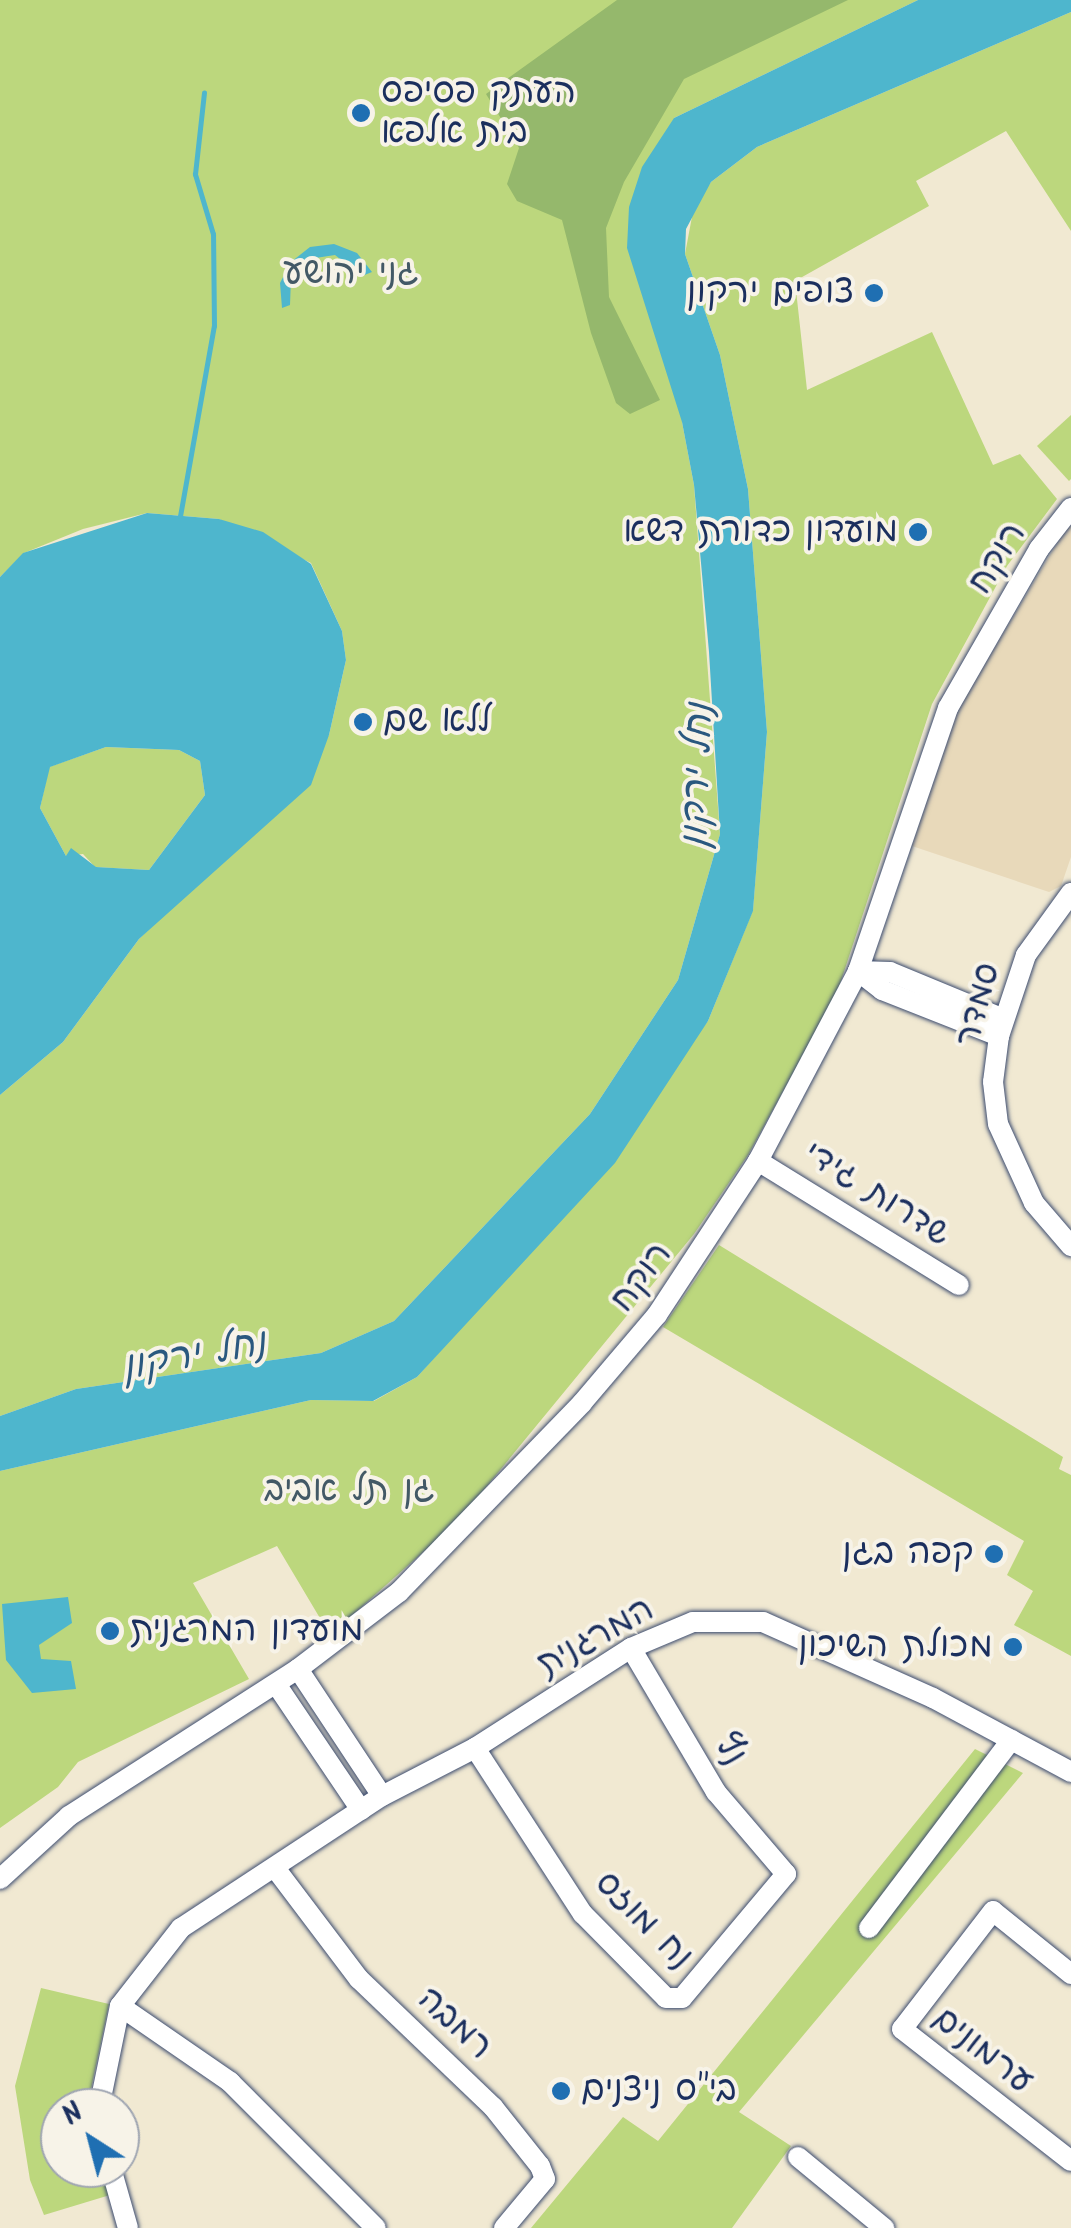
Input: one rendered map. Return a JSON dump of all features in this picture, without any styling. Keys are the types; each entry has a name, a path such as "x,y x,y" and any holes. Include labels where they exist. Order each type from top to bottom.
{"street":[{"name":"רוקח","path":"0,1879 69,1816 276,1684 399,1592 582,1403 681,1282 758,1161 858,971 948,708 1039,549 1071,508"},
{"name":"סמדר","path":"1071,893 1026,955 1001,1027 992,1082 998,1124 1034,1203 1071,1246"},
{"path":"1053,914 1071,930"},
{"path":"858,971 882,990 1001,1027"},
{"name":"שדרות גידי","path":"758,1161 960,1285"},
{"name":"המרגנית","path":"104,2088 120,2006 181,1928 382,1796 475,1748 631,1648 692,1622 763,1622 1071,1772"},
{"name":"נץ","path":"631,1648 716,1792 786,1874"},
{"path":"298,1669 382,1796"},
{"path":"276,1684 361,1810"},
{"path":"869,1928 1011,1740"},
{"name":"נח מוזס","path":"475,1748 583,1914 666,1998 682,1998 786,1874"},
{"name":"רמבה","path":"275,1868 359,1979 494,2107 540,2166 545,2178 504,2228"},
{"name":"ערמונים","path":"1071,1974 993,1911 902,2029 1071,2160"},
{"path":"120,2006 230,2082 376,2228"},
{"path":"798,2157 884,2228"},
{"path":"117,2188 128,2228"}],"shaded area":[{"path":"1071,520 1071,857 1061,886 1049,892 912,846 957,711"}],"green space":[{"name":"גני יהושע","path":"0,0 918,0 674,118 682,422 694,485 720,834 678,980 590,1114 394,1321 321,1353 76,1389 0,1416 0,1095 63,1042 139,939 252,831 329,735 346,660 342,631 311,563 219,519 147,513 83,529 24,553 0,577"},
{"path":"617,0 848,0 684,79 624,182 606,228 609,297 660,400 630,414 616,403 591,333 562,220 517,201 507,184 519,148 486,94"},
{"name":"גן תל אביב","path":"1071,12 1071,231 1006,131 916,181 929,206 795,281 807,390 932,332 993,465 1020,454 1057,499 1007,566 932,704 837,993 748,1155 694,1234 459,1520 330,1635 277,1546 193,1583 249,1679 78,1762 58,1787 0,1828 0,1471 311,1400 374,1401 417,1377 502,1282 708,1021 753,910 767,732 748,489 720,355 685,254 694,206 711,182 757,147"},
{"path":"1071,415 1071,479 1069,481 1037,446"},
{"path":"106,747 179,750 200,761 205,795 149,870 95,867 83,854 66,856 40,808 49,767"},
{"path":"719,1245 1063,1457 1059,1469 1071,1475 1071,1656 1014,1625 1033,1591 1007,1575 1024,1541 663,1327"},
{"path":"975,1749 1023,1773 739,2112 791,2146 732,2228 531,2228 623,2117 658,2141"},
{"path":"41,1988 109,2004 91,2088 40,2088 40,2188 108,2188 110,2195 44,2215 30,2180 15,2086"}],"water":[{"path":"918,0 1071,0 1071,12 757,147 711,182 686,229 685,254 720,355 748,489 767,732 753,911 708,1021 615,1163 417,1377 373,1401 311,1400 0,1471 0,1416 76,1389 321,1353 394,1321 590,1114 678,980 720,834 709,652 694,485 682,422 627,248 629,207 642,167 674,118"},
{"path":"334,244 357,253 372,272 362,276 335,255 309,259 291,278 290,305 282,308 280,283 291,262 310,247"},
{"path":"147,513 219,519 263,532 311,564 342,631 346,660 329,735 311,785 139,939 63,1042 0,1095 0,577 23,553","holes":["106,747 179,750 200,761 205,795 149,870 96,867 71,848 66,856 40,808 50,767"]},
{"path":"68,1597 72,1623 39,1645 41,1659 71,1661 76,1689 32,1693 6,1660 2,1604"}],"waterway":[{"path":"180,516 214,326 213,234 195,174 204,92"}],"place":[{"name":"העתק פסיפס בית אלפא","path":"361,113"},
{"name":"צופים ירקון","path":"874,293"},
{"name":"מועדון כדורת דשא","path":"918,532"},
{"name":"ללא שם","path":"363,722"},
{"name":"קפה בגן","path":"994,1554"},
{"name":"מועדון המרגנית","path":"110,1631"},
{"name":"מכולת השיכון","path":"1013,1647"},
{"name":"בי\"ס ניצנים","path":"561,2091"}],"water label":[{"name":"נחל ירקון","path":"699,776"},
{"name":"נחל ירקון","path":"194,1357"}]}
